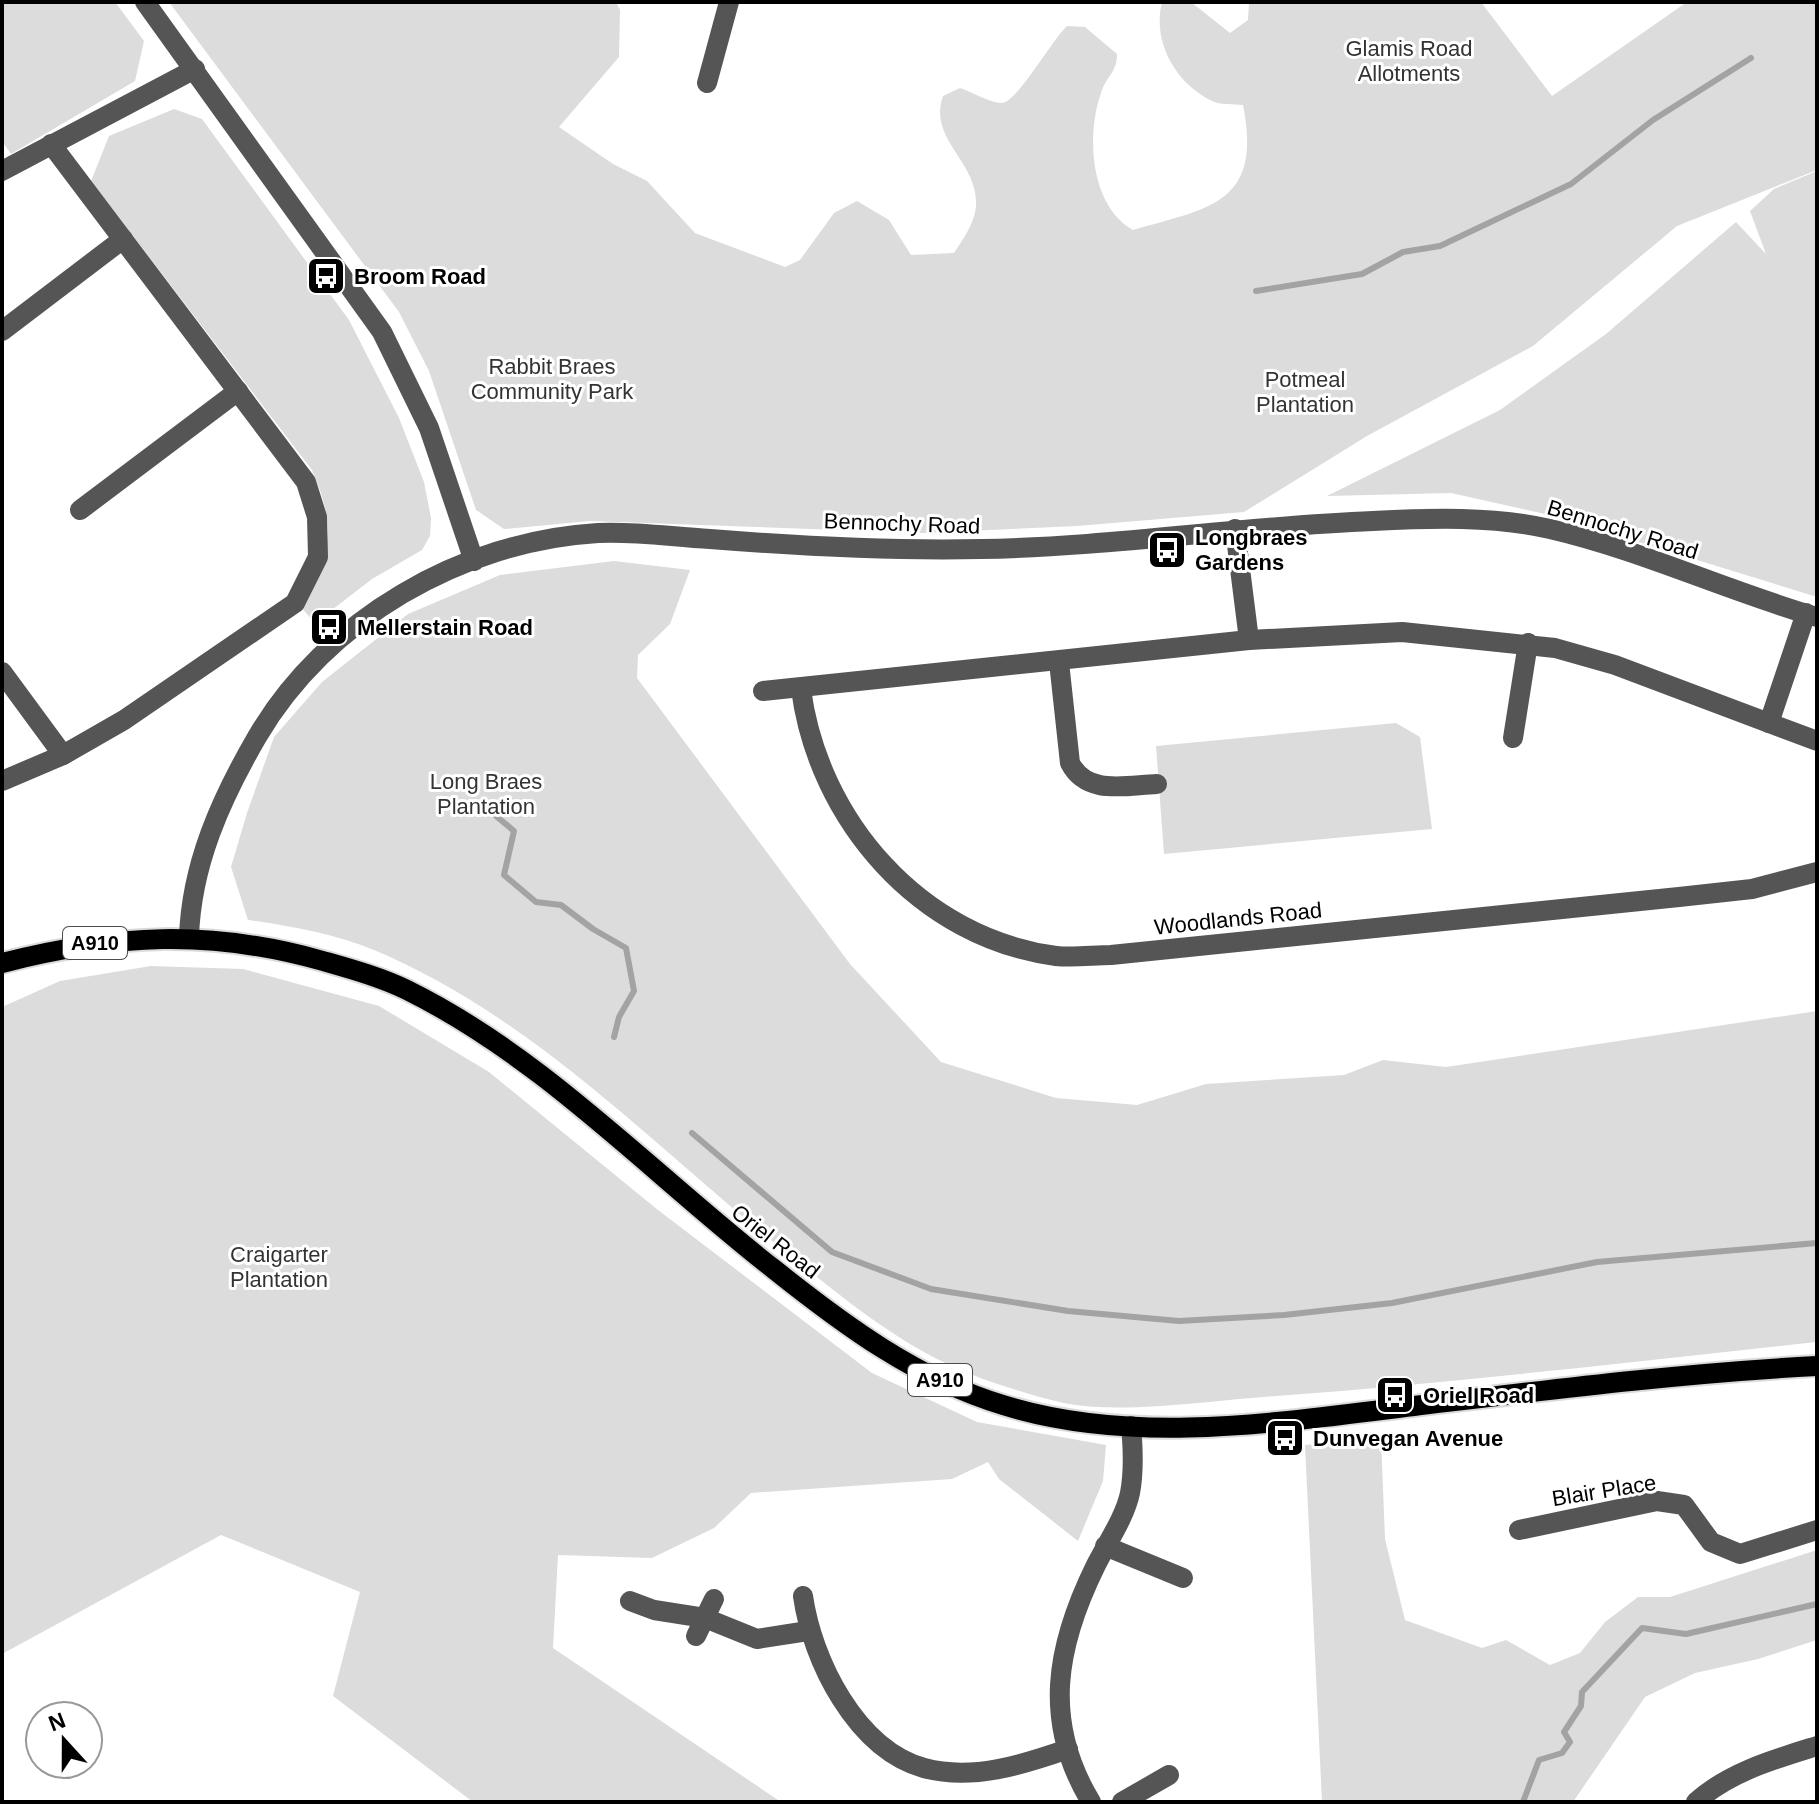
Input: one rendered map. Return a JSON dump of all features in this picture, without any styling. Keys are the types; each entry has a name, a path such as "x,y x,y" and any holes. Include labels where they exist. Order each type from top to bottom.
{"main road":[{"name":"A910","path":"2,963 107,941 189,938"},
{"name":"Oriel Road","path":"189,938 272,947 349,968 403,988 480,1033 541,1077 602,1124 708,1219 821,1306 896,1357 944,1382 1006,1407 1131,1426 1275,1423 1631,1381 1817,1366"}],"street":[{"path":"145,2 360,298 399,361 429,428 474,561"},
{"path":"707,83 729,2"},
{"path":"2,171 195,69"},
{"path":"2,781 63,755 124,720 295,603 318,557 317,517 306,482 51,144"},
{"path":"2,331 123,239"},
{"path":"80,510 238,391"},
{"name":"Bennochy Road","path":"189,938 195,879 225,795 266,721 285,696 331,647 392,599 423,581 522,546 597,533 960,550 1235,529 1442,518 1549,529 1811,615"},
{"path":"1235,529 1249,640"},
{"path":"1769,723 1811,615"},
{"path":"763,691 1249,640 1402,632 1528,643 1615,665 1817,741"},
{"path":"1513,738 1528,643"},
{"path":"1059,662 1070,763 1077,777 1096,786 1157,784"},
{"path":"2,672 63,755"},
{"name":"Woodlands Road","path":"801,689 813,751 841,810 860,841 915,894 951,919 998,940 1056,956 1111,955 1752,889 1817,872"},
{"path":"1091,1802 1068,1749 1058,1708 1064,1645 1130,1494 1131,1426"},
{"name":"Blair Place","path":"1519,1530 1657,1501 1684,1505 1711,1542 1740,1554 1817,1530"},
{"path":"1105,1546 1183,1578"},
{"path":"803,1596 808,1631 843,1703 885,1749 923,1768 967,1772 1017,1767 1068,1749"},
{"path":"630,1601 654,1610 705,1618 757,1639 808,1631"},
{"path":"1696,1802 1712,1787 1817,1746"},
{"path":"1122,1802 1169,1775"}],"green space":[{"path":"2,2 115,2 144,41 135,81 11,154 2,141"},
{"path":"169,2 616,2 620,10 619,57 559,127 613,164 647,181 695,233 785,267 800,260 834,213 857,201 889,220 911,255 954,253 972,222 976,201 974,186 942,124 940,111 943,96 960,88 997,103 1008,100 1067,26 1085,27 1117,54 1096,110 1093,148 1100,187 1119,219 1133,230 1185,215 1224,197 1237,183 1245,164 1247,138 1243,105 1212,101 1177,72 1169,59 1160,31 1162,2 1191,2 1230,33 1248,20 1249,2 1481,2 1552,96 1687,2 1817,2 1817,170 1677,226 1533,346 1367,436 1244,512 1077,526 925,533 590,521 504,529 476,510 429,371 399,312"},
{"path":"174,109 202,119 349,320 399,418 424,482 431,518 430,536 422,550 372,579 315,623 298,604 318,570 327,540 325,508 312,470 91,181 109,136"},
{"path":"1817,171 1817,597 1554,516 1451,493 1327,496 1500,410 1606,334 1736,222 1766,254 1750,211 1774,189"},
{"name":"Long Braes Plantation","path":"614,561 690,570 670,624 638,655 637,678 850,964 941,1062 1056,1098 1137,1105 1206,1084 1344,1075 1383,1060 1446,1067 1817,1011 1817,1342 1479,1378 1171,1405 1092,1407 1043,1398 954,1367 876,1321 752,1224 599,1093 491,1013 434,979 374,950 344,939 248,920 231,867 247,813 274,737 322,682 408,614 500,575"},
{"path":"1396,723 1420,737 1432,829 1164,854 1156,746"},
{"name":"Craigarter Plantation","path":"151,966 243,969 379,1006 489,1072 658,1210 872,1373 977,1422 1106,1445 1103,1481 1078,1541 999,1479 988,1462 952,1479 751,1493 714,1528 652,1558 558,1555 553,1648 781,1802 473,1802 333,1696 360,1592 221,1535 2,1654 2,1007 60,981"},
{"path":"1381,1438 1385,1539 1405,1620 1482,1648 1506,1640 1550,1665 1580,1653 1605,1622 1638,1597 1670,1597 1817,1550 1817,1640 1758,1659 1695,1673 1645,1697 1573,1802 1322,1802 1305,1445"}],"waterway":[{"path":"1256,291 1362,274 1403,252 1440,246 1571,184 1653,120 1751,58"},
{"path":"492,807 496,816 514,831 504,875 536,902 561,905 626,948 634,991 619,1017 614,1037"},
{"path":"692,1133 832,1252 931,1289 1068,1311 1179,1321 1284,1315 1392,1303 1597,1262 1817,1243"},
{"path":"1523,1802 1539,1760 1562,1753 1570,1742 1564,1732 1581,1706 1582,1692 1642,1628 1686,1634 1817,1604"}],"place":[{"name":"Broom Road","path":"326,276"},
{"name":"Longbraes Gardens","path":"1167,550"},
{"name":"Mellerstain Road","path":"329,627"},
{"name":"Oriel Road","path":"1395,1395"},
{"name":"Dunvegan Avenue","path":"1285,1438"}],"park label":[{"name":"Glamis Road Allotments","path":"1409,60"},
{"name":"Rabbit Braes Community Park","path":"552,378"},
{"name":"Potmeal Plantation","path":"1305,392"}]}
